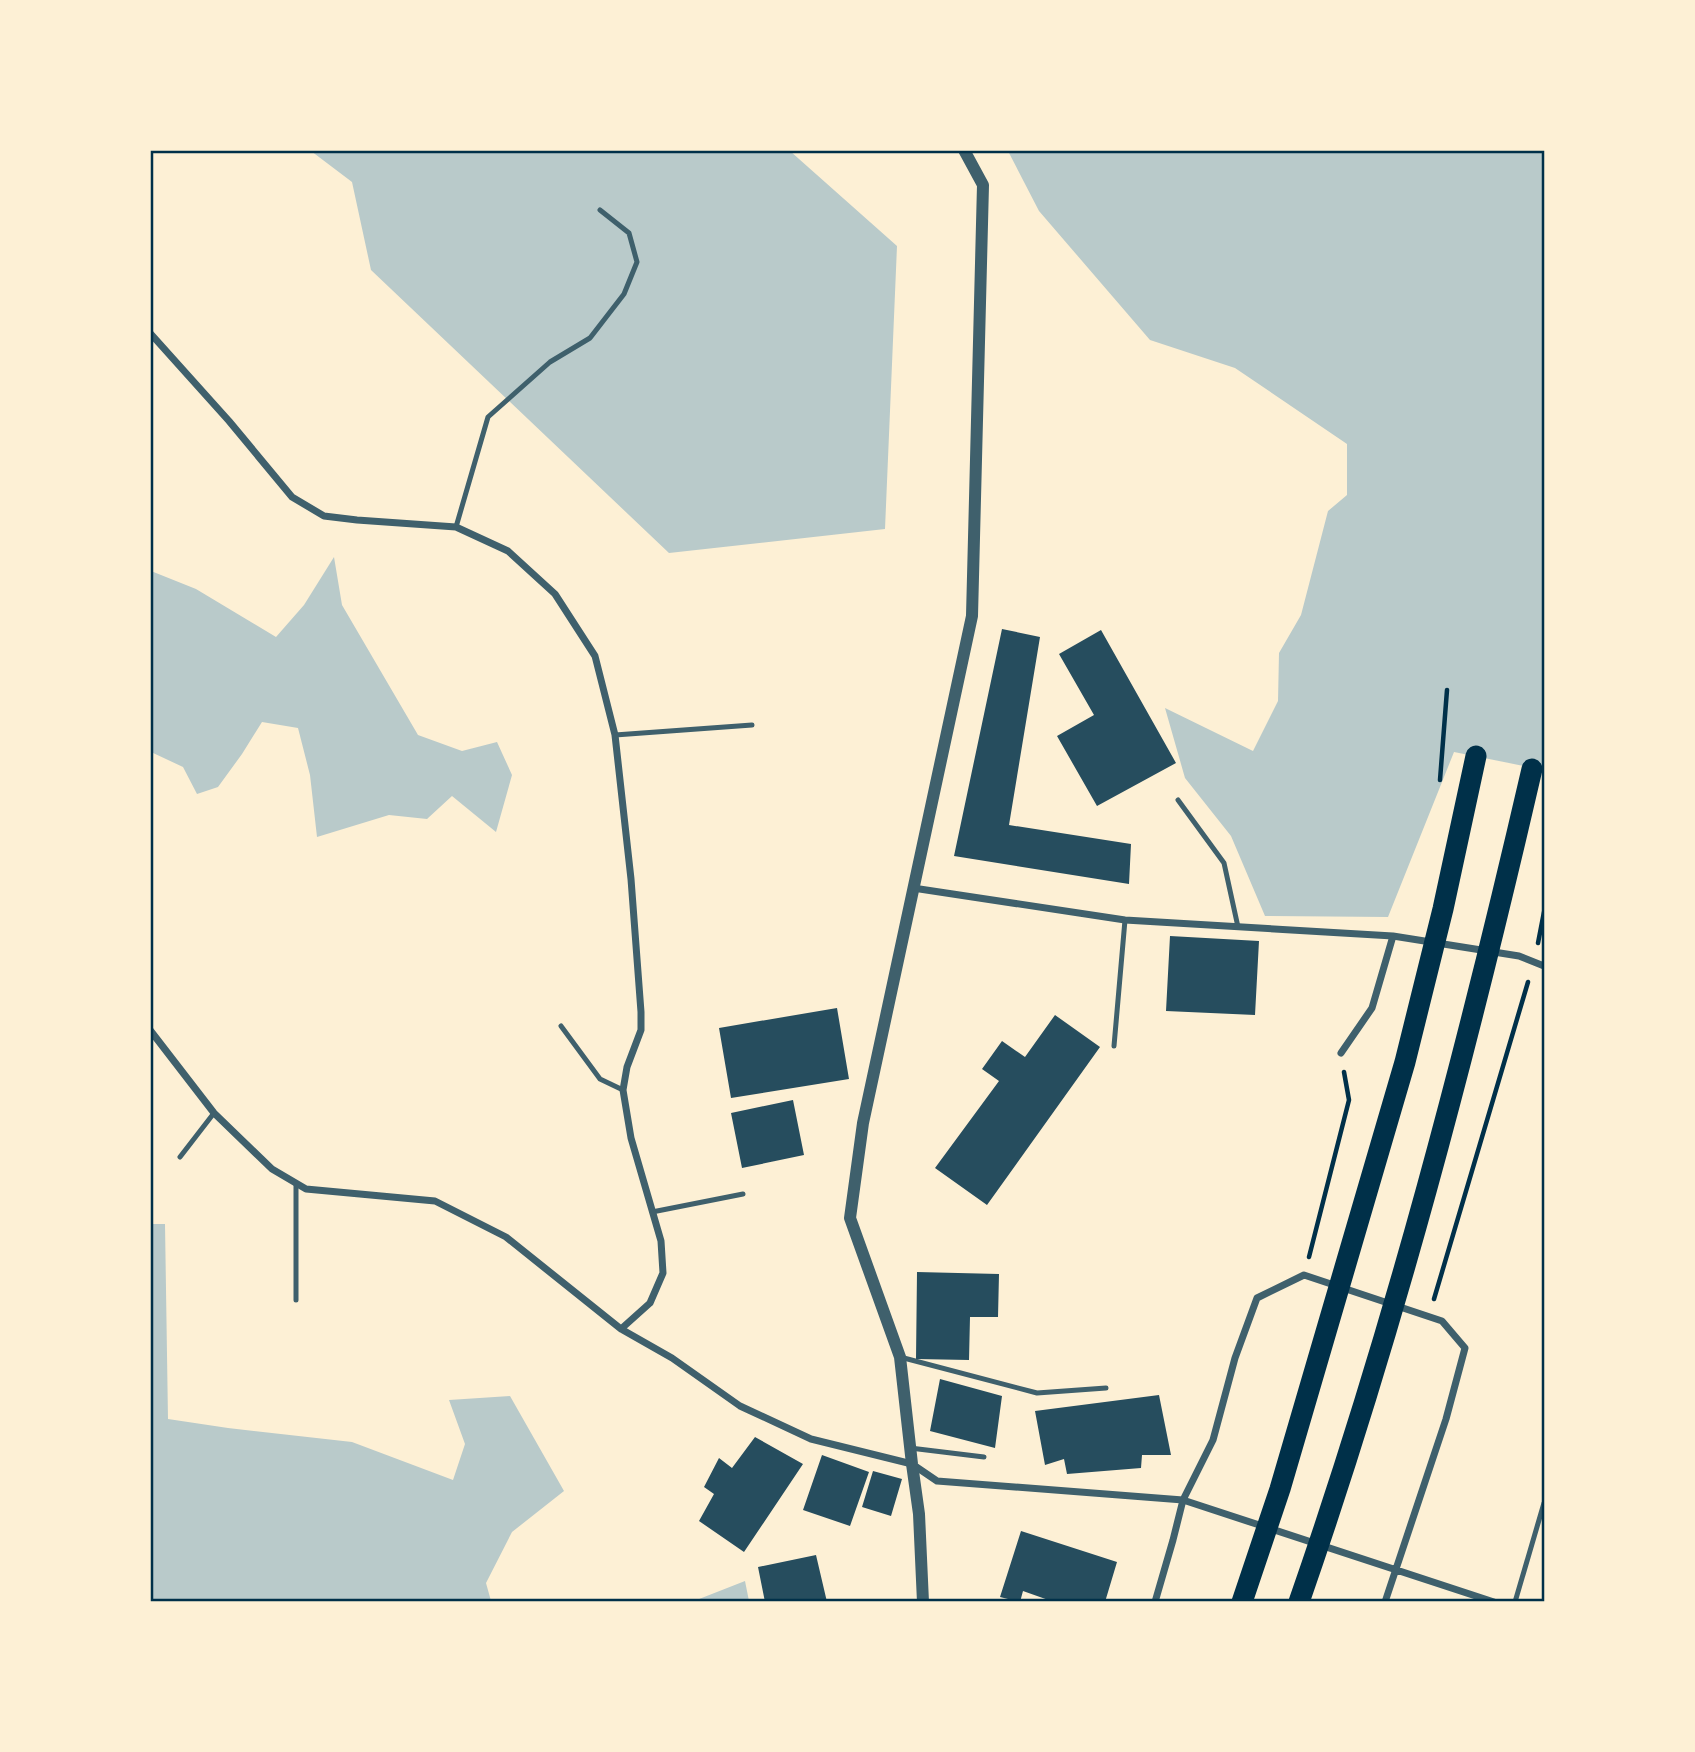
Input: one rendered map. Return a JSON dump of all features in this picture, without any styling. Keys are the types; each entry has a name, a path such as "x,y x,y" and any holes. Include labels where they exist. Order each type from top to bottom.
{"highway":[{"path":"1242,1601 1280,1489 1405,1062 1443,909 1476,756"},
{"path":"1299,1601 1329,1516 1428,1189 1532,769"}],"street":[{"path":"923,1601 919,1514 900,1357 850,1219 863,1123 972,616 984,185 964,150"},
{"path":"150,333 229,421 292,497 324,516 456,527 508,551 555,594 594,656 615,735 631,879 641,1012 641,1030 627,1067 623,1090 631,1138 661,1241 663,1273 650,1303 621,1329"},
{"path":"913,888 1125,920 1393,936 1518,956 1545,966"},
{"path":"1341,1054 1372,1008 1393,936"},
{"path":"150,1030 214,1113 272,1169 306,1189 435,1201 506,1237 621,1329 673,1358 740,1406 811,1439 912,1464 937,1481 1183,1500 1494,1601"},
{"path":"1155,1601 1183,1500 1213,1440 1235,1358 1257,1298 1304,1275 1442,1321 1465,1348 1446,1419 1385,1601"}],"lane":[{"path":"456,527 488,417 550,362 590,338 624,294 637,262 629,233 600,210"},
{"path":"615,735 752,725"},
{"path":"1178,800 1224,863 1238,927"},
{"path":"1114,1046 1125,920"},
{"path":"561,1026 600,1079 623,1090"},
{"path":"180,1157 214,1113"},
{"path":"296,1183 296,1300"},
{"path":"652,1212 743,1194"},
{"path":"900,1357 1037,1393 1106,1388"},
{"path":"910,1448 984,1457"},
{"path":"1515,1601 1545,1503"}],"path":[{"path":"1439,789 1447,690"},
{"path":"1429,1317 1534,962 1545,912"},
{"path":"1304,1275 1349,1100 1341,1054"}],"shaded area":[{"path":"311,151 790,151 897,246 885,529 669,553 371,270 352,182"},
{"path":"1008,151 1544,151 1544,770 1454,752 1388,917 1265,916 1231,836 1185,778 1165,708 1253,751 1278,701 1279,653 1301,615 1328,511 1347,495 1347,444 1235,368 1150,340 1039,211"},
{"path":"334,557 342,605 418,735 462,751 497,742 512,775 496,832 452,796 427,819 389,815 317,837 310,775 298,728 262,722 218,787 197,794 183,767 151,752 151,571 196,589 276,637 304,605"},
{"path":"151,1224 165,1224 168,1419 352,1442 453,1480 465,1444 449,1400 510,1396 564,1491 512,1532 486,1583 491,1601 151,1601"},
{"path":"745,1581 749,1601 694,1601"}],"building":[{"path":"1002,629 1040,637 1009,825 1131,844 1129,884 954,856"},
{"path":"1101,630 1176,763 1097,806 1057,736 1094,715 1059,654"},
{"path":"1170,936 1259,941 1255,1015 1166,1011"},
{"path":"837,1008 849,1079 731,1098 719,1028"},
{"path":"1055,1015 1100,1047 987,1205 935,1168 999,1081 982,1069 1002,1041 1025,1057"},
{"path":"793,1100 804,1155 742,1168 731,1113"},
{"path":"917,1272 999,1274 998,1317 970,1317 969,1360 916,1359"},
{"path":"940,1379 1002,1396 995,1448 930,1431"},
{"path":"1159,1395 1171,1455 1142,1455 1141,1468 1067,1474 1064,1459 1045,1465 1035,1411"},
{"path":"755,1437 803,1464 744,1552 699,1521 714,1494 704,1487 719,1458 732,1468"},
{"path":"822,1455 869,1472 850,1526 803,1510"},
{"path":"873,1471 902,1479 891,1516 862,1507"},
{"path":"1021,1531 1117,1562 1105,1602 1054,1602 1023,1591 1020,1602 1000,1597"},
{"path":"816,1555 827,1602 765,1602 758,1567"}]}
